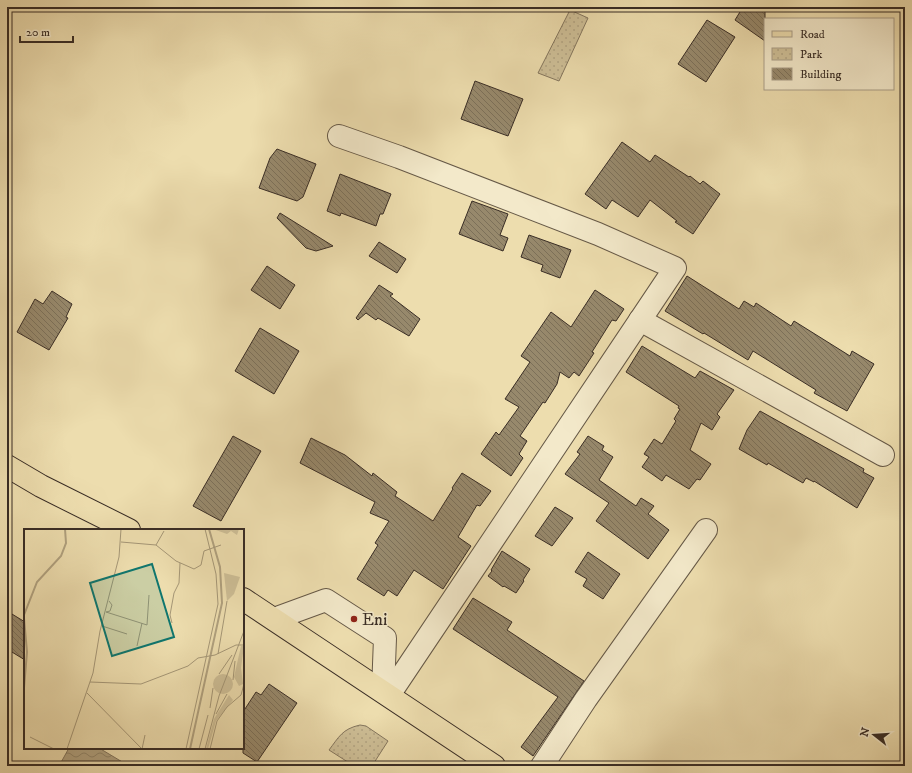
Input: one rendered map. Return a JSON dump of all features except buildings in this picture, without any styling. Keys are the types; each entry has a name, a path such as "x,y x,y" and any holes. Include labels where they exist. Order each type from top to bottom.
{"main road":[{"path":"7,466 41,486 127,529"},
{"path":"244,600 494,766"}],"street":[{"path":"339,136 399,157 598,234 675,268 386,693"},
{"path":"640,320 883,455"},
{"path":"542,766 586,699 706,530"},
{"path":"274,620 326,600 385,638 386,693"}],"green space":[{"path":"570,10 588,18 559,81 538,73"},
{"path":"360,725 366,726 388,741 372,766 354,766 329,750 338,737 345,731"}],"water":[{"path":"68,749 101,749 129,766 59,766"}],"place":[{"name":"Eni","path":"354,619"}]}
